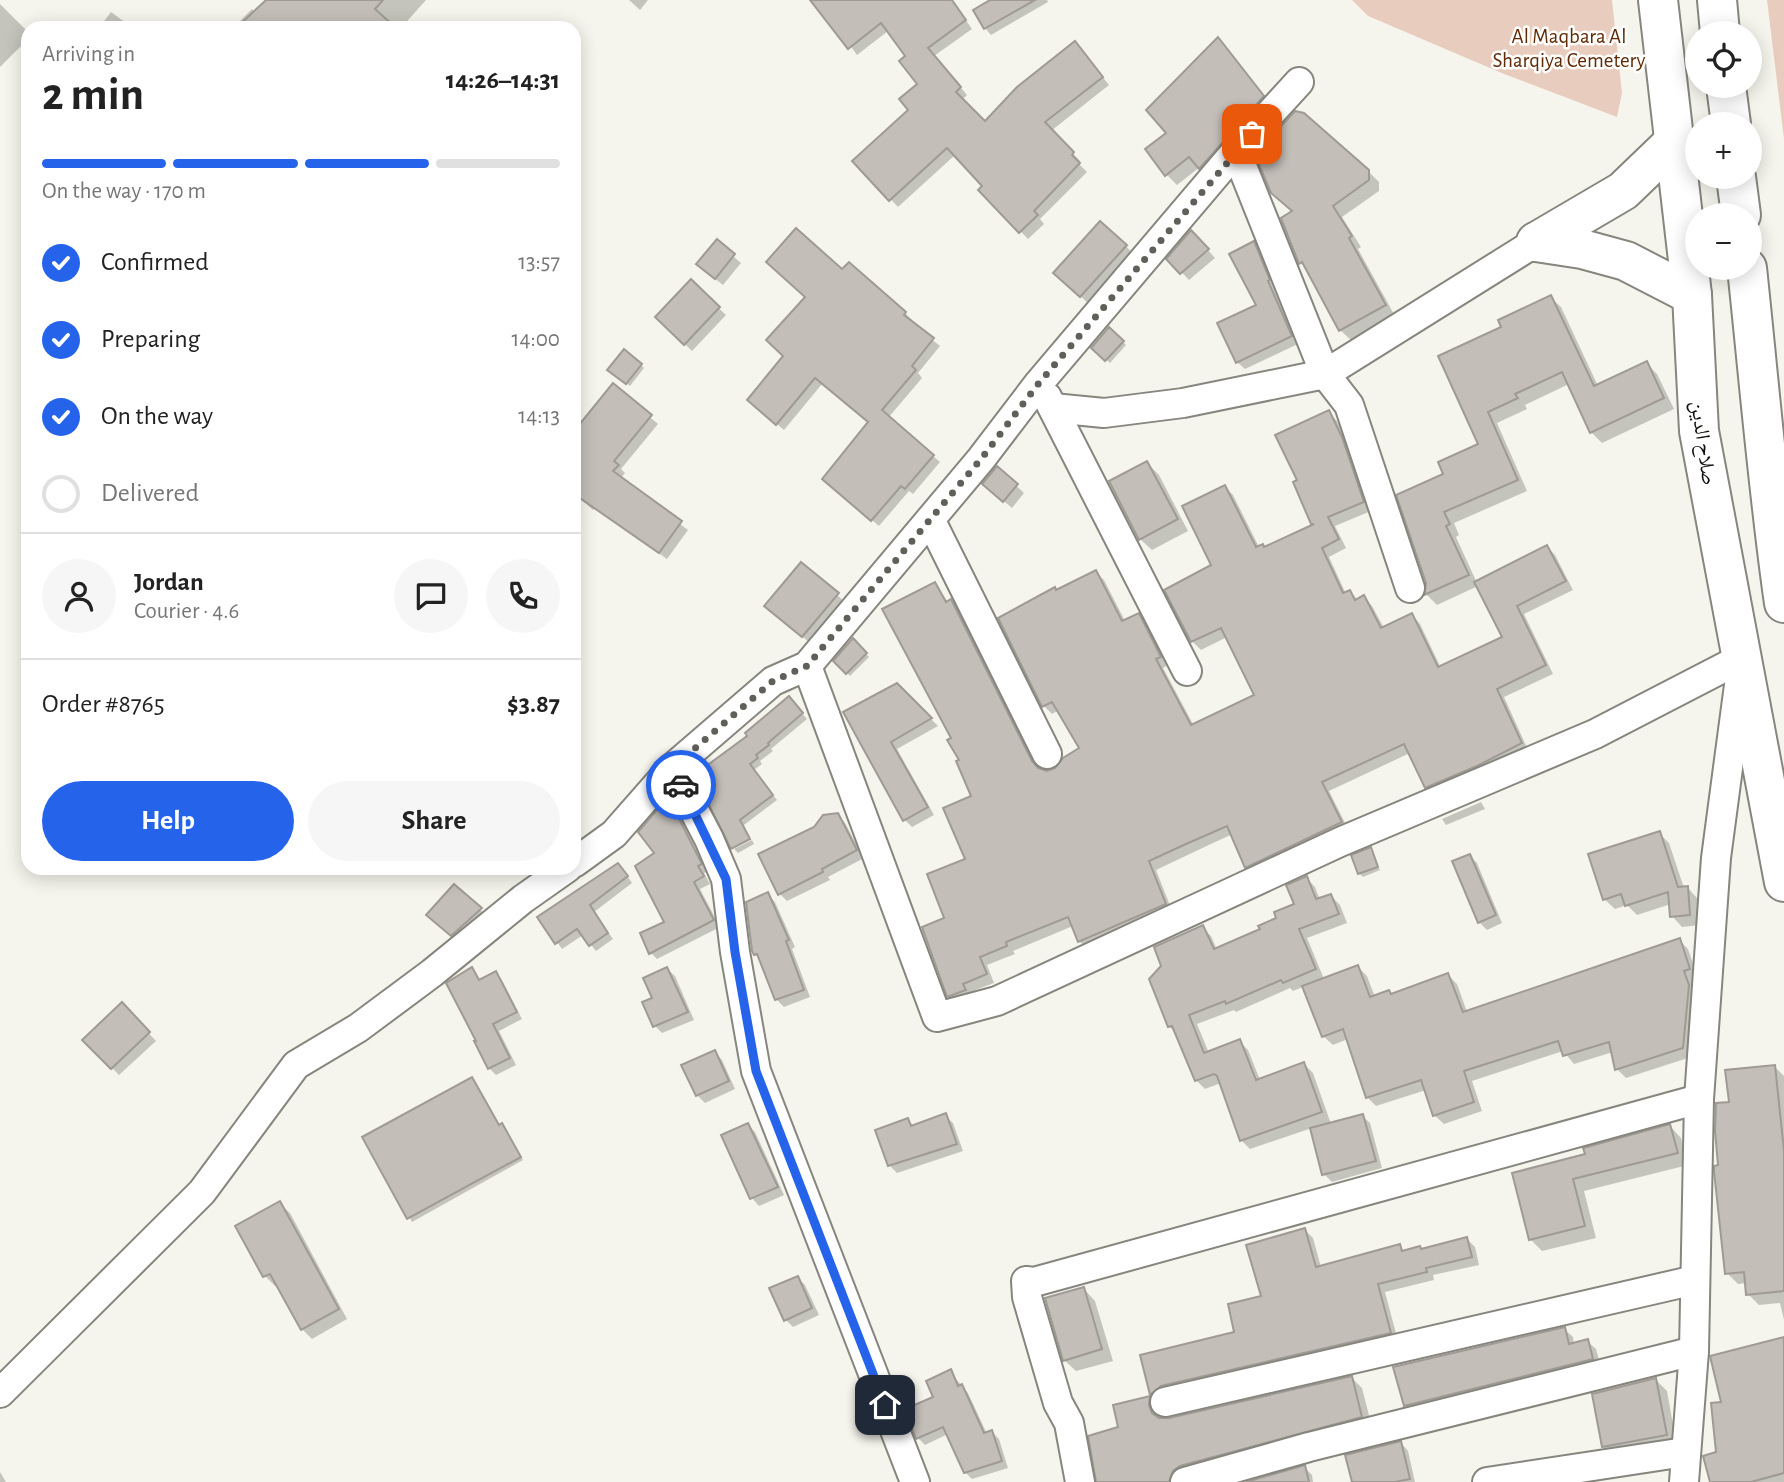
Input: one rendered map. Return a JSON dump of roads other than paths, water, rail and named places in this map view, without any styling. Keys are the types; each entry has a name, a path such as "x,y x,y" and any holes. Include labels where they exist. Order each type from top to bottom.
{"highway":[{"name":"صلاح الدين","path":"1658,0 1692,295 1699,431 1784,881"},
{"path":"1717,0 1719,21"},
{"path":"1536,242 1623,191 1675,141"},
{"path":"1536,242 1582,249 1626,261 1692,295"},
{"path":"1748,280 1762,401 1770,510 1784,603"}],"street":[{"path":"581,858 614,834 672,768 773,681 807,666 931,521 1039,383 1298,82"},
{"path":"1236,151 1325,374 1349,405 1410,588"},
{"path":"1053,408 1104,413 1183,403 1325,374 1536,242"},
{"path":"1039,383 1187,671"},
{"path":"931,521 1047,754"},
{"path":"807,666 937,1017 997,1001 1340,842 1595,734 1742,658"},
{"path":"1684,1482 1694,1351 1699,1099 1716,858 1742,658"},
{"path":"672,768 709,839 726,879 735,952 756,1071 915,1482"},
{"path":"0,1393 202,1192 296,1065 358,1028 557,875"},
{"path":"1080,1482 1069,1423 1058,1403 1027,1297 1026,1281 1034,1282 1699,1099"},
{"path":"1165,1402 1695,1280"},
{"path":"1185,1482 1308,1447 1694,1351"},
{"path":"1487,1482 1685,1452"}],"park label":[{"name":"Al Maqbara Al Sharqiya Cemetery","path":"1569,48"}]}
